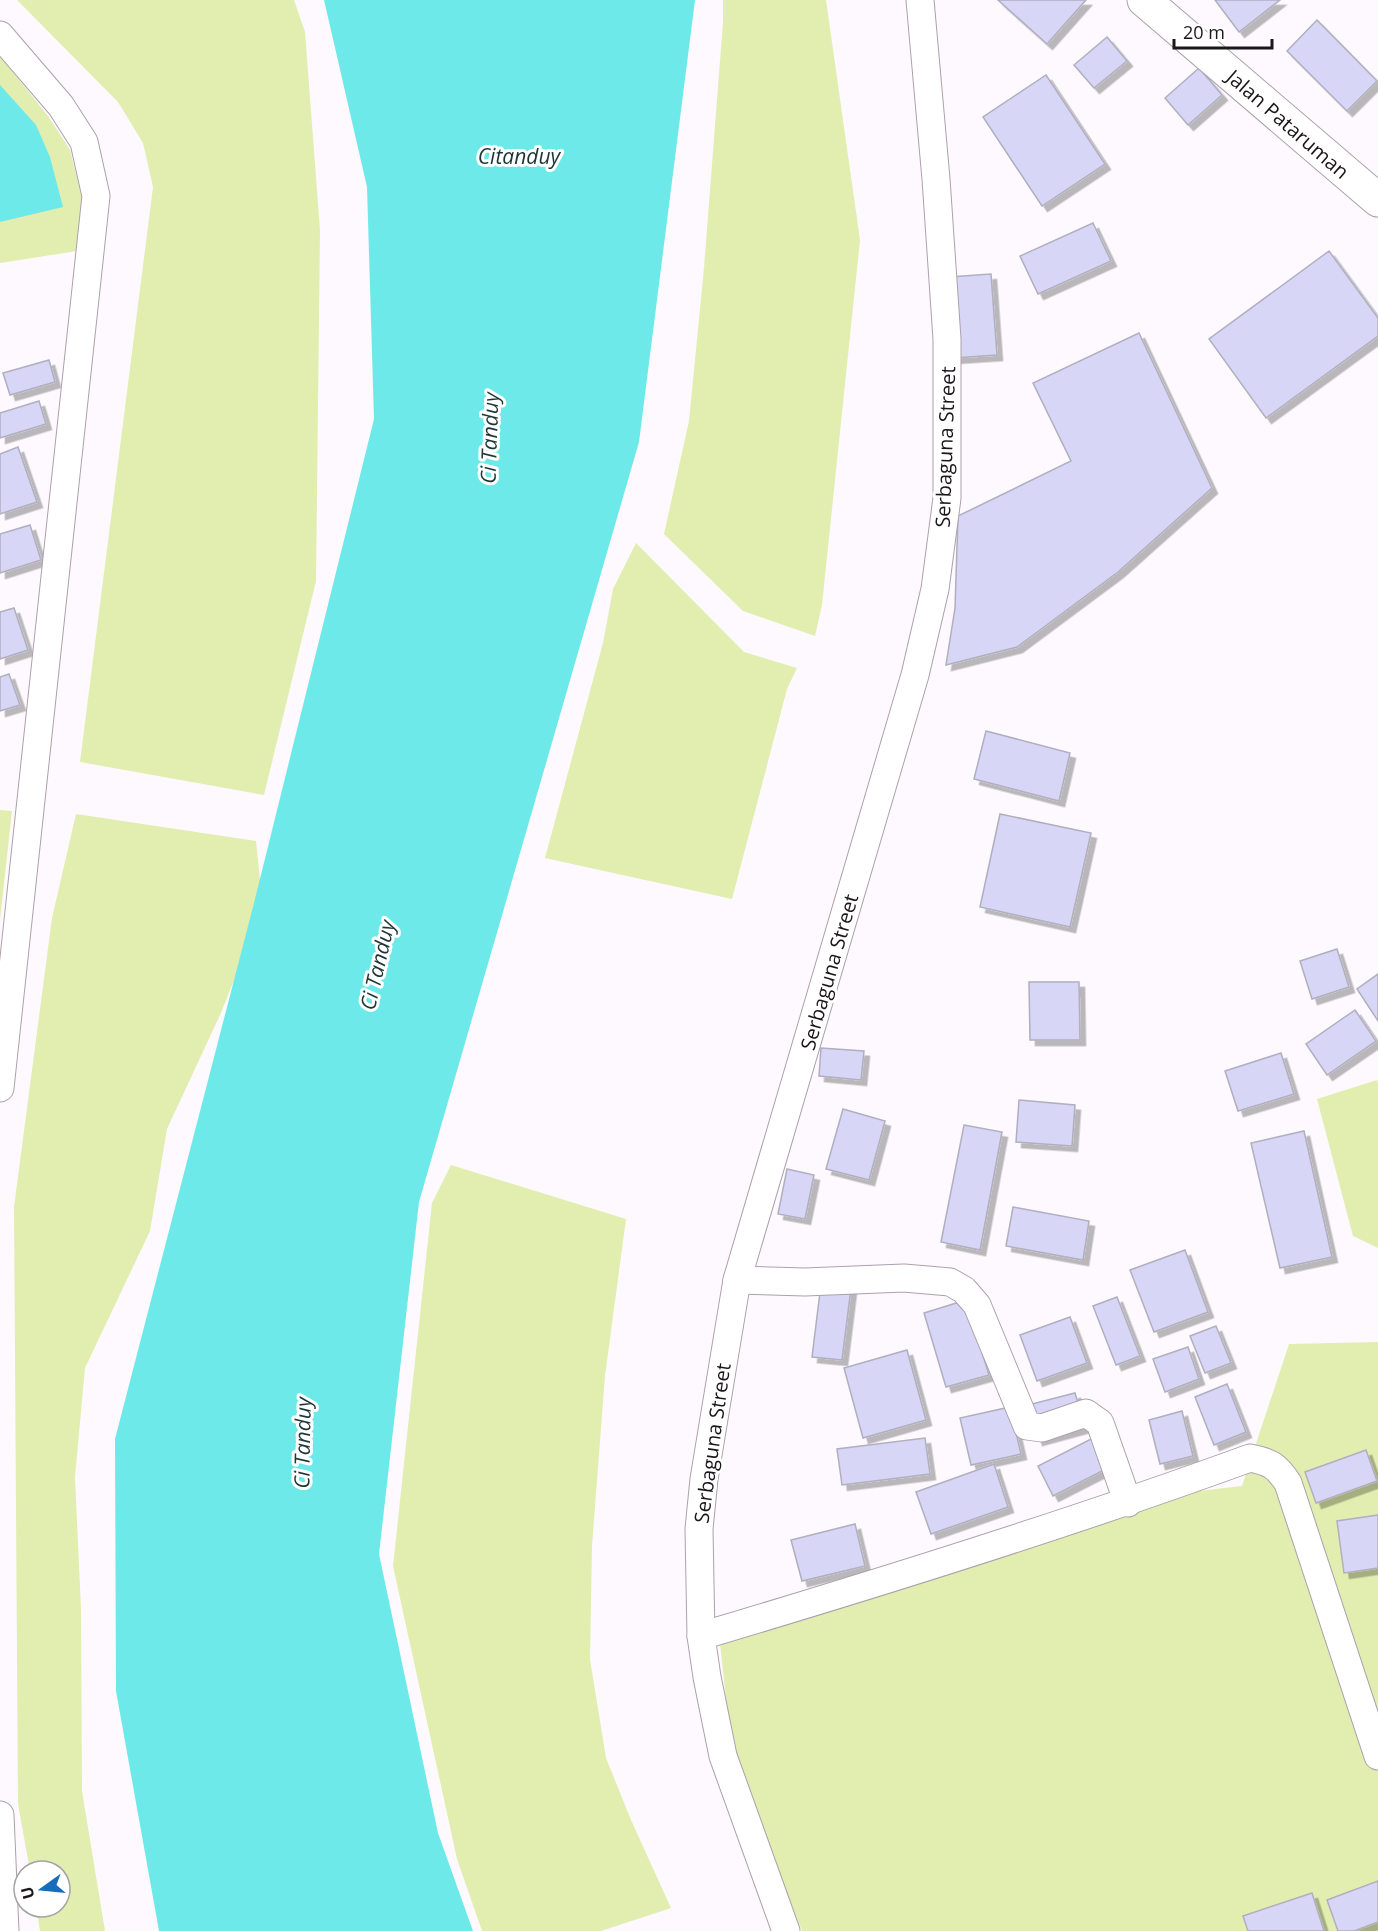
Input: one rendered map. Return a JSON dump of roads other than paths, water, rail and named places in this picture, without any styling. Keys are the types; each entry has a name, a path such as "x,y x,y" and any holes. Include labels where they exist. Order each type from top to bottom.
{"street":[{"name":"Serbaguna Street","path":"786,1931 723,1756 701,1636 700,1519 704,1479 737,1280 912,686 935,590 947,498 947,339 920,0"},
{"name":"Jalan Pataruman","path":"1144,0 1378,200"},
{"path":"0,35 61,106 84,142 96,196 0,1088"},
{"path":"737,1280 806,1282 904,1278 950,1282 964,1290 977,1305 1026,1426 1042,1428 1086,1413 1100,1423 1128,1503"},
{"path":"701,1636 934,1566 1128,1503 1250,1458 1269,1461 1288,1483 1378,1756"},
{"path":"0,1815 5,1931"}],"water":[{"name":"Citanduy","path":"324,0 695,0 639,442 419,1202 379,1554 438,1833 473,1931 159,1931 116,1691 115,1439 254,903 374,419 367,187"},
{"path":"0,85 36,125 50,157 63,207 0,222"}],"water label":[{"name":"Ci Tanduy","path":"489,438"},
{"name":"Ci Tanduy","path":"377,965"},
{"name":"Ci Tanduy","path":"302,1443"}]}
